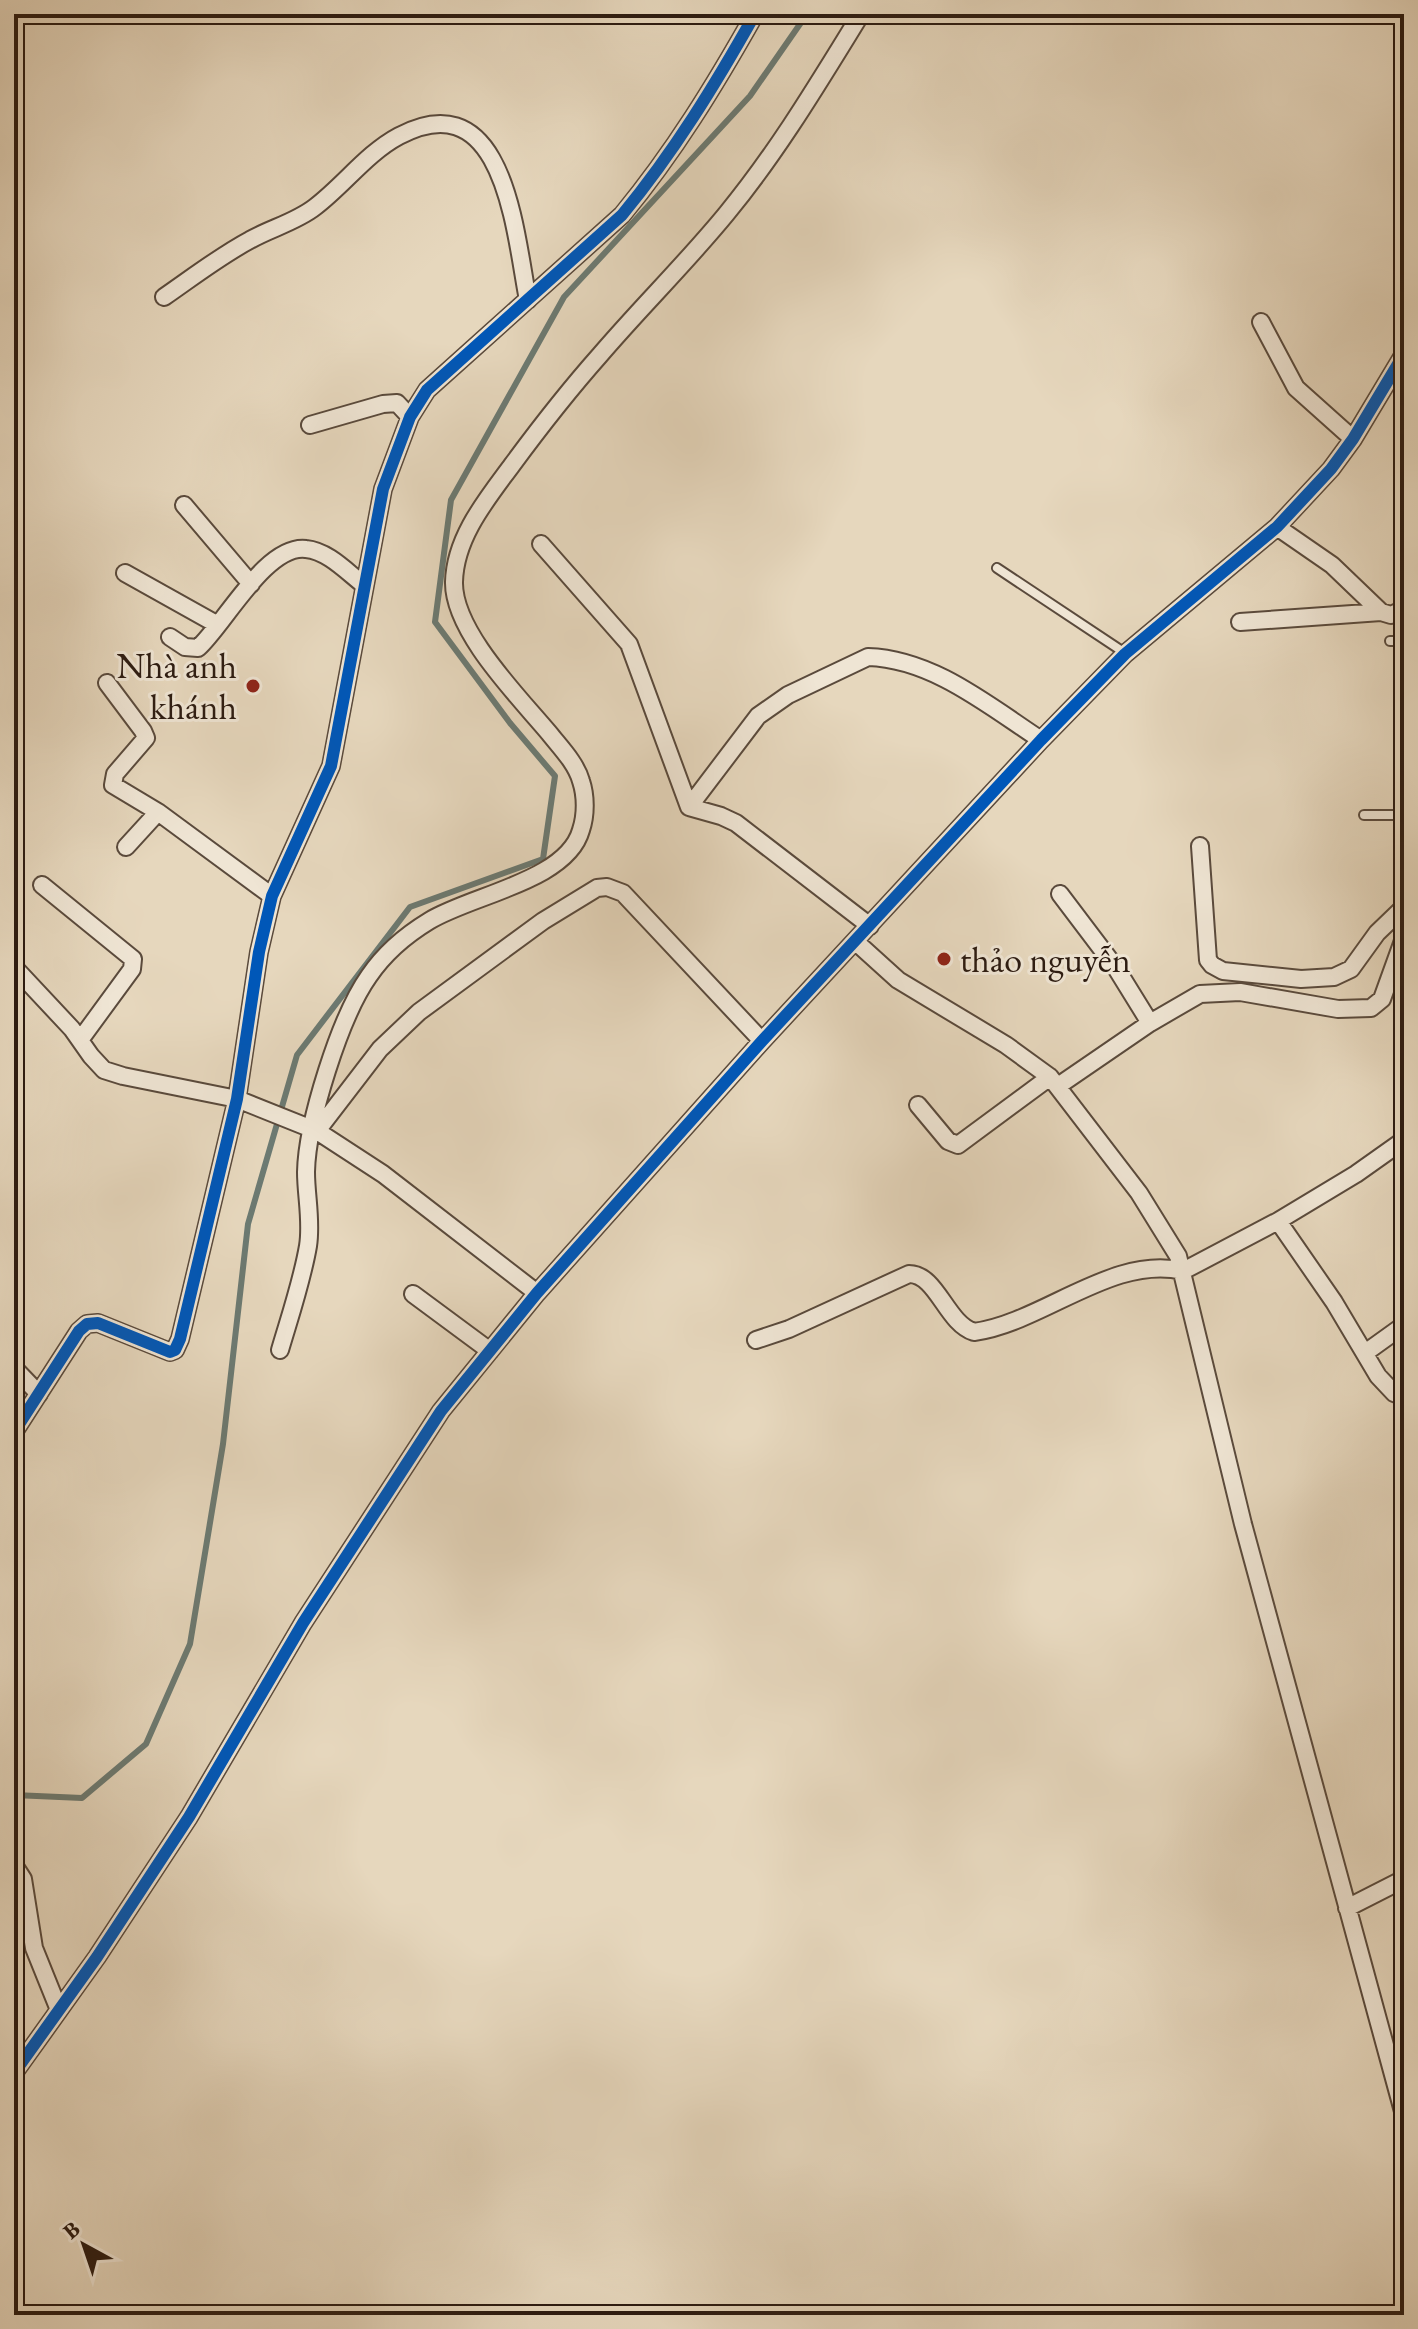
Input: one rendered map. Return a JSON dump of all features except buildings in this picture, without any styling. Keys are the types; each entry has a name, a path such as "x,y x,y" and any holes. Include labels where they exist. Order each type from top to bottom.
{"street":[{"path":"14,1432 79,1331 91,1322 166,1351 175,1350 245,1102 259,952 272,896 331,766 383,489 410,417 427,390 622,215 650,182 699,112 755,14"},
{"path":"280,1350 308,1244 306,1171 309,1127 344,1023 369,975 407,935 431,919 550,868 568,854 581,829 584,811 581,777 475,641 455,600 457,559 466,535 488,499 556,407 598,356 688,259 761,170 861,14"},
{"path":"164,297 241,245 314,209 376,152 400,136 422,128 451,126 474,135 496,166 506,192 528,300"},
{"path":"1261,322 1296,388 1353,439"},
{"path":"16,2066 59,2010 189,1817 303,1623 441,1411 537,1293 762,1041 1041,740 1125,654 1277,527 1331,469 1353,439 1404,354"},
{"path":"310,425 383,404 400,405 410,417"},
{"path":"184,505 251,584"},
{"path":"1277,527 1332,565 1381,612"},
{"path":"541,544 629,644 689,807"},
{"path":"170,637 194,649 202,645 251,584 279,557 291,551 308,548 332,560 364,585"},
{"path":"125,573 218,625"},
{"path":"1240,622 1381,612 1391,615 1404,609"},
{"path":"689,807 758,716 788,695 868,657 880,657 942,677 1041,740"},
{"path":"107,683 146,738 115,774 113,785 158,812 272,896"},
{"path":"689,807 721,816 743,828 870,926"},
{"path":"126,847 158,812"},
{"path":"1200,846 1208,960 1223,971 1301,979 1334,977 1351,969 1377,933 1404,907"},
{"path":"42,885 133,959 132,969 80,1040"},
{"path":"309,1127 380,1049 419,1012 543,921 597,888 607,887 623,893 762,1041"},
{"path":"1060,894 1116,968 1150,1023"},
{"path":"918,1105 952,1145 958,1145 1054,1081 1200,994 1223,991 1338,1009 1371,1008 1382,999 1404,938"},
{"path":"856,942 898,980 1006,1045 1054,1081 1139,1193 1171,1244 1183,1271 1243,1524 1404,2115"},
{"path":"14,967 80,1040 97,1064 111,1073 245,1102 309,1127 383,1174 537,1293"},
{"path":"756,1340 789,1329 909,1274 923,1277 963,1326 974,1332 997,1326 1122,1274 1164,1266 1183,1271 1278,1221 1356,1174 1404,1140"},
{"path":"1278,1221 1378,1376 1394,1393 1404,1397"},
{"path":"413,1294 490,1351"},
{"path":"1365,1353 1404,1325"},
{"path":"14,1368 39,1394"},
{"path":"14,1865 23,1879 34,1948 59,2010"},
{"path":"1347,1908 1404,1879"},
{"path":"1388,2058 1404,2048"}],"lane":[{"path":"997,568 1125,654"},
{"path":"1390,641 1404,641"},
{"path":"1364,815 1404,815"}],"waterway":[{"path":"14,1795 82,1798 146,1744 190,1644 223,1444 248,1224 297,1055 410,907 543,859 555,776 510,723 435,622 451,500 564,297 750,96 807,14"}],"cycle path":[{"path":"14,1432 79,1331 87,1324 98,1323 170,1352 175,1350 180,1339 237,1099 259,952 272,896 331,766 383,489 410,417 427,390 622,215 693,118 755,14"},
{"path":"14,2073 97,1957 189,1817 303,1623 441,1411 537,1293 762,1041 1041,740 1125,654 1277,527 1331,469 1353,439 1404,354"}],"place":[{"name":"Nhà anh khánh","path":"253,686"},
{"name":"thảo nguyễn","path":"944,959"}]}
